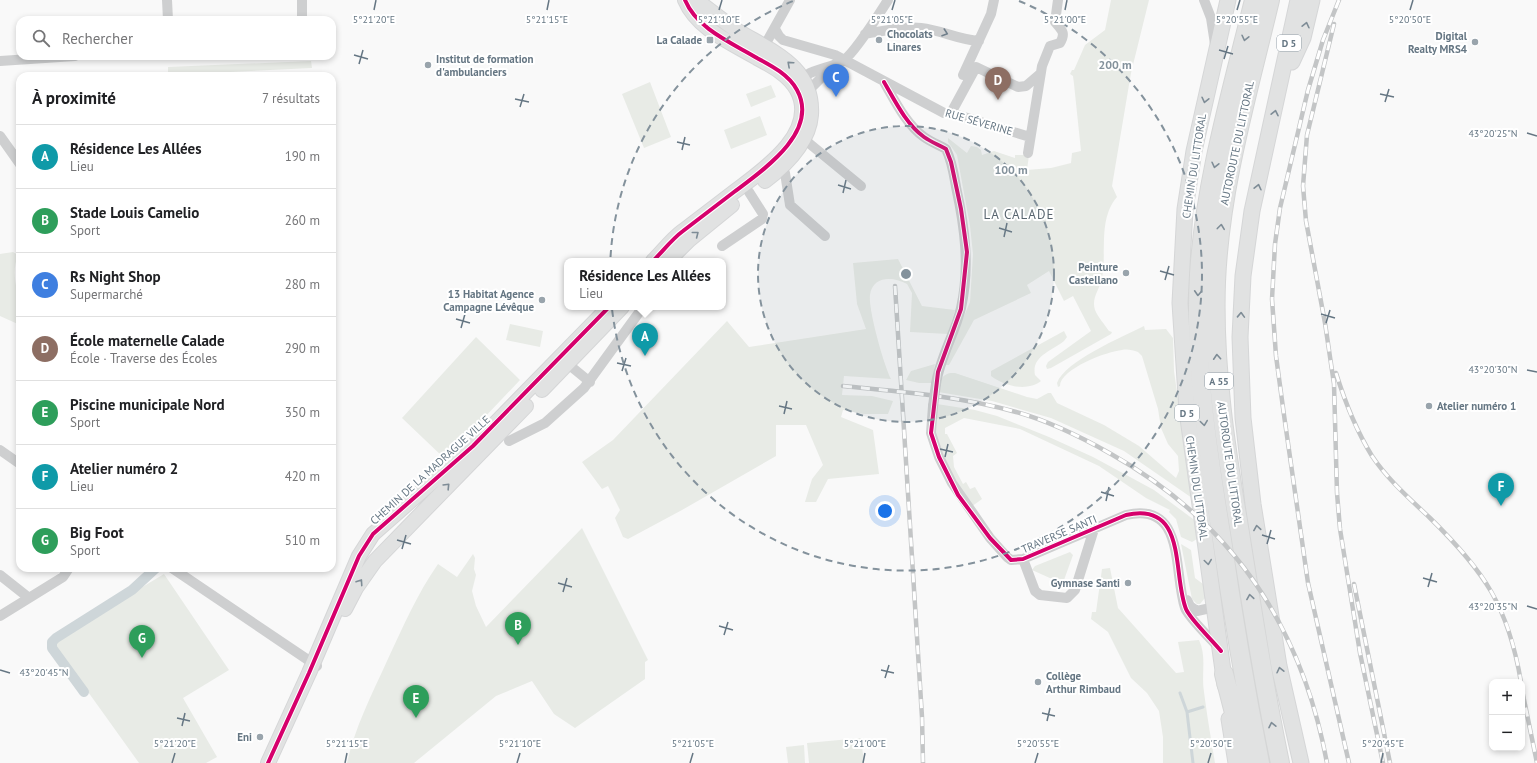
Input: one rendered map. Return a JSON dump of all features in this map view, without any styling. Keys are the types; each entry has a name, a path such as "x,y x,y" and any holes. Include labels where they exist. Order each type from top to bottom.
{"highway":[{"name":"AUTOROUTE DU LITTORAL","path":"1254,0 1212,178 1200,265 1198,360 1204,420 1240,657 1260,763"},
{"name":"AUTOROUTE DU LITTORAL","path":"1270,0 1228,178 1218,252 1215,320 1219,385 1228,461 1262,675 1280,763"},
{"path":"1224,674 1247,763"}],"main road":[{"name":"CHEMIN DU LITTORAL","path":"1228,0 1194,151 1185,209 1180,307 1187,411 1236,763"},
{"name":"D 5","path":"1280,87 1298,0"},
{"path":"1301,763 1279,666 1254,512 1246,452 1241,377 1241,313 1247,241 1252,211 1280,87 1303,38 1312,0"}],"street":[{"path":"167,0 168,16"},
{"path":"302,0 302,16"},
{"path":"685,0 696,18 726,40 803,86"},
{"path":"657,258 749,192 778,165 811,119 812,107 803,86 787,61 766,46 737,30 696,0"},
{"path":"757,58 766,46 790,0"},
{"path":"803,86 840,62 865,34 888,0"},
{"path":"947,113 991,14 994,0"},
{"path":"1028,153 1042,66 1050,46 1060,43 1064,37 1064,32 1055,22 1058,0"},
{"path":"1204,0 1211,18 1215,42 1213,62"},
{"path":"775,28 778,36 783,40 835,55 840,62"},
{"path":"865,34 919,28 936,30 963,39 979,41"},
{"path":"0,61 16,60"},
{"path":"803,86 840,62"},
{"name":"RUE SÉVERINE","path":"840,62 947,113 1030,137"},
{"path":"947,113 976,67 1018,87 1026,86 1040,74"},
{"name":"TRAVERSE SANTI","path":"884,82 903,114 917,130 925,138 946,149 951,162 961,209 967,252 963,295 961,309 940,362 931,426 933,440 942,464 958,495 990,538 1011,560 1023,560 1126,515 1137,512 1150,513 1159,518 1173,537 1182,591 1188,612 1221,651"},
{"path":"0,136 16,158"},
{"path":"800,136 860,186"},
{"path":"778,165 785,173 790,204 825,236"},
{"path":"670,258 681,232 778,165"},
{"path":"722,246 762,219 763,214 749,192"},
{"path":"663,258 676,245"},
{"path":"676,245 676,258"},
{"name":"CHEMIN DE LA MADRAGUE VILLE","path":"277,763 359,556 373,534 473,446 606,310"},
{"path":"590,382 568,364 570,354 583,340 592,324 604,317 612,310"},
{"name":"CHEMIN DE LA MADRAGUE VILLE","path":"268,763 356,588 375,561 619,310"},
{"path":"509,441 545,423 590,382 637,310"},
{"path":"0,450 16,461"},
{"path":"383,524 381,537 387,541 397,538"},
{"name":"TRAVERSE SANTI","path":"1023,560 1035,591 1040,595 1067,598 1075,590 1094,529"},
{"path":"0,616 63,577 66,572"},
{"path":"178,572 316,666"},
{"path":"0,575 29,598"},
{"name":"TRAVERSE SANTI","path":"1182,591 1193,609 1197,611 1215,607"}],"shaded area":[{"path":"1111,0 1149,0 1131,73 1112,186 1117,197 1107,215 1104,236 1102,278 1094,301 1095,310 1109,331 1112,332 1111,334 1047,369 1046,366 1048,362 1091,331 1073,296 1064,301 1049,271 1027,285 1031,293 974,320 949,365 943,365 970,302 973,254 970,226 957,155 948,142 948,138 967,153 971,146 977,147 981,150 982,155 994,151 1015,158 1015,155 1029,155 1027,170 1051,168 1071,163 1072,153 1081,151 1073,76 1070,74 1072,70 1074,70 1085,45 1105,30"},
{"path":"311,61 312,68 230,72 168,72 168,67"},
{"path":"650,82 671,137 644,148 622,94"},
{"path":"771,85 776,97 751,107 746,94"},
{"path":"760,116 767,135 731,149 724,130"},
{"path":"13,252 16,254 16,323 0,316 0,254"},
{"path":"898,259 922,306 955,310 948,334 910,332 912,293 907,284 896,280 885,279 875,284 872,288 870,295 871,312 884,362 891,379 844,376 842,395 872,396 893,401 888,414 864,414 843,410 841,417 873,430 879,474 828,479 816,502 805,502 812,479 823,465 806,425 776,425 776,456 628,539 623,537 615,518 620,510 608,486 602,489 582,462 613,440 727,321 749,347 866,329 857,304 853,263"},
{"path":"510,324 543,331 540,347 506,340"},
{"path":"1144,326 1145,330 1166,329 1173,338 1174,371 1192,498 1124,451 1051,418 992,401 938,392 944,375 955,373 1027,397 1037,399 1051,393 1057,403 1104,425 1139,446 1176,478 1179,471 1178,456 1168,444 1161,428 1158,409 1142,356 1138,352 1130,350 1115,351 1096,357 1076,367 1068,373 1062,380 1060,386 1058,387 1057,383 1062,375 1071,366 1082,358"},
{"path":"1064,331 1067,337 1064,341 1044,355 1036,363 1035,375 1041,381 1022,387 1002,383 991,376 991,371"},
{"path":"476,337 520,380 445,459 402,418"},
{"path":"935,364 932,383 919,383 906,380 911,371"},
{"path":"937,404 975,410 997,416 1093,457 1154,490 1196,521 1197,539 1192,542 1181,537 1176,519 1169,512 1170,510 1146,498 1099,466 1020,429 964,418 945,428 945,434 947,434 957,453 953,456 954,467 963,484 966,482 970,489 975,487 982,499 971,507 954,482 936,437"},
{"path":"582,528 648,660 645,662 645,679 575,728 554,714 532,681 496,696 414,763 347,763 364,711 423,587 438,564 457,577 473,554 475,558 474,569 476,575 472,591 476,606 486,627"},
{"path":"1181,544 1191,550 1195,578 1203,584 1205,598 1200,604 1197,604 1192,599"},
{"path":"1070,552 1073,555 1064,580 1061,583 1032,570 1035,566"},
{"path":"1110,568 1118,608 1176,673 1184,672 1178,642 1199,640 1203,653 1203,685 1215,763 1163,763 1163,737 1159,711 1147,693 1131,678 1108,632 1091,619 1092,612 1096,612 1102,569"},
{"path":"164,574 229,670 183,698 217,757 206,763 139,763 53,643"},
{"path":"861,738 864,763 809,763 807,743"},
{"path":"804,745 805,763 788,763 786,747"}],"waterway":[{"path":"84,692 52,648 52,642 132,590 152,572"},
{"path":"1180,693 1187,712 1193,763"},
{"path":"1187,712 1203,707"}],"railway":[{"path":"1339,0 1323,40 1308,90 1280,208 1275,244 1272,299 1276,356 1308,583 1349,763"},
{"path":"1334,24 1307,135 1303,186 1306,221 1325,323 1334,384 1337,493 1340,529 1360,653 1383,763"},
{"path":"895,286 922,717 923,763"},
{"path":"1336,373 1351,416 1378,465 1466,556 1480,574 1491,592 1501,611 1509,632 1516,655 1520,679"},
{"path":"843,386 952,398 1016,412 1065,430 1111,454 1154,481 1192,512 1226,546 1255,583 1280,623 1300,667 1316,713 1327,763"},
{"path":"1354,584 1390,763"},
{"path":"1525,705 1537,763"}],"cycle path":[{"path":"656,258 679,234 772,162 785,149 795,135 801,121 802,106 797,90 785,75 726,41 706,27 698,19 685,0"},
{"path":"884,82 901,112 912,126 924,137 946,149 951,162 961,209 967,252 961,309 938,372 931,433 939,457 958,495 990,538 1011,560 1023,559 1126,515 1146,514 1160,519 1169,529 1174,544 1182,594 1186,609 1221,651"},
{"path":"268,763 309,673 359,556 373,534 473,446 606,310"}],"place":[{"name":"La Calade","path":"710,40"},
{"name":"Chocolats Linares","path":"879,40"},
{"name":"Digital Realty MRS4","path":"1475,42"},
{"name":"Institut de formation d'ambulanciers","path":"428,65"},
{"name":"Rs Night Shop","path":"836,97"},
{"name":"École maternelle Calade","path":"998,100"},
{"name":"Peinture Castellano","path":"1126,273"},
{"name":"13 Habitat Agence Campagne Lévêque","path":"542,300"},
{"name":"Résidence Les Allées","path":"645,356"},
{"name":"Atelier numéro 1","path":"1429,406"},
{"name":"Atelier numéro 2","path":"1501,506"},
{"name":"Gymnase Santi","path":"1128,583"},
{"name":"Stade Louis Camelio","path":"518,645"},
{"name":"Big Foot","path":"142,658"},
{"name":"Collège Arthur Rimbaud","path":"1038,682"},
{"name":"Piscine municipale Nord","path":"416,718"},
{"name":"Eni","path":"260,737"}],"district":[{"name":"LA CALADE","path":"1019,214"}]}
